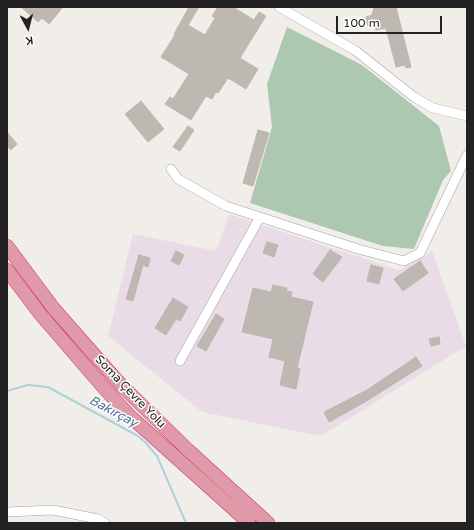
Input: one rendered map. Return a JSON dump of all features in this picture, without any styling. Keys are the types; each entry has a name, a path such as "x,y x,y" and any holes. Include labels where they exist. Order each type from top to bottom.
{"highway":[{"name":"Soma Çevre Yolu","path":"7,241 11,251 54,309 121,385 188,450 268,523"},
{"name":"Soma Çevre Yolu","path":"7,270 46,321 131,417 249,523"}],"street":[{"path":"279,7 356,51 414,97 433,108 467,116"},
{"path":"170,169 178,179 226,206 358,249 404,261 420,253 467,156"},
{"path":"180,361 260,217"},
{"path":"7,512 53,510 98,519 105,523"}],"shaded area":[{"path":"229,214 399,270 432,251 466,346 321,436 202,412 108,336 133,234 216,251"}],"green space":[{"path":"287,27 362,65 439,126 451,171 443,180 414,249 383,246 250,203 272,127 267,84"}],"building":[{"path":"21,7 63,7 49,24 42,18 38,22"},
{"path":"189,7 199,7 188,25 205,35 215,18 212,16 218,7 233,7 254,20 259,12 266,16 240,58 258,69 246,89 228,78 212,99 206,96 191,120 165,104 170,97 173,99 189,74 161,57 175,35 174,34"},
{"path":"374,7 396,7 411,67 406,68 405,65 396,67 386,28 376,30 375,26 373,27 367,25 366,17 372,15"},
{"path":"141,101 164,129 148,142 125,114"},
{"path":"188,126 194,130 180,151 173,147"},
{"path":"258,130 269,133 253,186 243,183"},
{"path":"7,132 17,144 11,150 7,146"},
{"path":"267,242 278,245 274,257 263,253"},
{"path":"330,250 342,257 323,282 313,274"},
{"path":"176,251 184,255 179,265 171,261"},
{"path":"139,255 150,258 148,267 143,265 133,301 126,299"},
{"path":"420,261 428,273 403,291 394,279"},
{"path":"371,265 383,268 379,284 367,281"},
{"path":"273,285 287,288 286,291 292,292 291,297 313,302 297,368 300,369 296,389 280,385 285,361 269,357 273,339 242,332 253,288 271,292"},
{"path":"173,298 188,307 180,321 176,319 166,335 155,328"},
{"path":"216,314 224,319 206,351 197,346"},
{"path":"439,337 440,344 431,346 429,339"},
{"path":"416,357 422,366 365,402 329,422 324,412 367,390"}],"waterway":[{"name":"Bakırçay","path":"7,391 28,385 48,387 138,436 157,456 186,523"}]}
